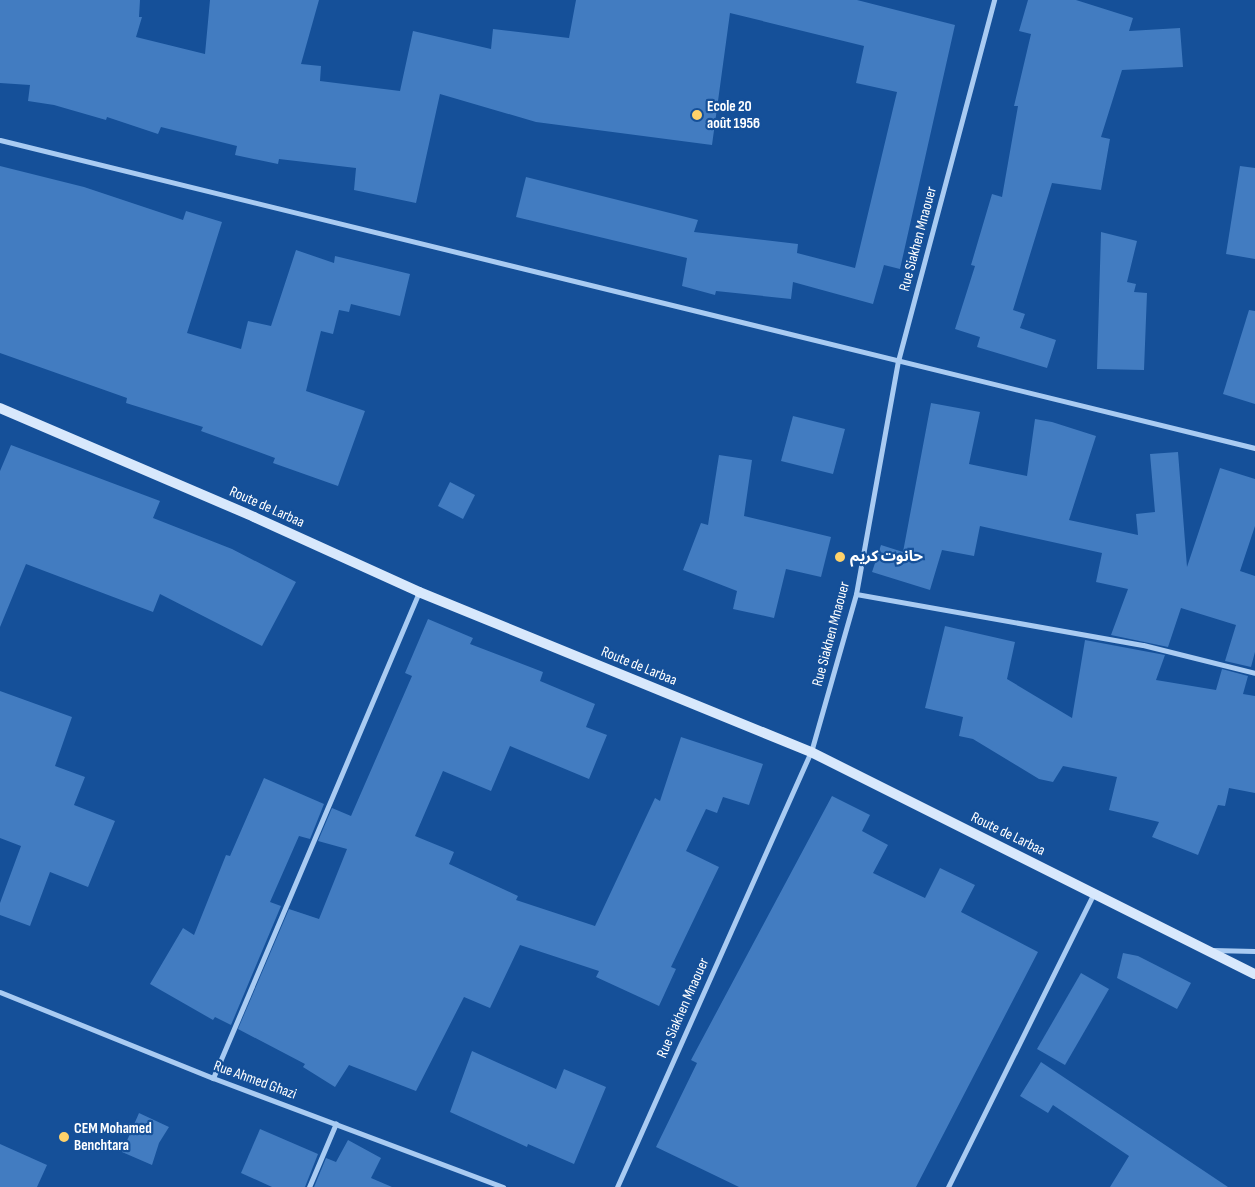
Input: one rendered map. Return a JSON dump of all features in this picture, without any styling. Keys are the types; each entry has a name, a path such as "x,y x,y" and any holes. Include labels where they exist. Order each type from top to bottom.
{"main road":[{"name":"Route de Larbaa","path":"0,408 254,517 419,592 811,752 1255,974"}],"street":[{"name":"Rue Siakhen Mnaouer","path":"617,1187 811,752 856,594 898,361 994,0"},
{"path":"0,140 1255,448"},
{"path":"213,1078 419,592"},
{"path":"856,594 1143,645 1255,673"},
{"path":"948,1187 1094,893"},
{"path":"1209,950 1255,952"},
{"name":"Rue Ahmed Ghazi","path":"0,992 213,1078 503,1187"},
{"path":"308,1187 336,1123"}],"building":[{"path":"0,0 140,0 139,17 142,17 136,37 205,54 210,0 319,0 301,64 321,66 320,81 400,91 413,31 491,49 493,29 569,38 576,0 857,0 955,25 900,269 884,265 873,304 793,282 791,299 716,291 715,295 682,286 687,258 516,217 526,177 698,220 694,232 798,244 797,253 855,268 897,92 856,83 864,46 730,13 712,145 536,122 440,94 416,203 354,190 356,168 279,159 278,164 235,155 237,146 161,127 158,134 107,117 106,120 54,105 28,101 30,85 0,83"},
{"path":"1028,0 1076,0 1133,18 1129,31 1180,28 1183,67 1122,70 1101,137 1110,139 1101,190 1052,183 1013,310 1025,314 1020,328 1056,340 1047,368 977,347 980,337 955,329 975,266 971,265 992,194 1002,197 1018,106 1014,106 1031,34 1019,31"},
{"path":"0,166 84,187 183,220 186,211 222,222 187,333 241,349 248,321 271,326 296,250 334,263 335,256 410,274 400,316 351,304 349,312 339,310 333,334 321,331 306,391 365,411 338,486 273,463 275,458 201,431 203,427 126,403 127,398 0,353"},
{"path":"1240,166 1255,168 1255,259 1226,254"},
{"path":"1101,232 1137,241 1127,282 1136,284 1134,292 1147,293 1144,370 1097,369"},
{"path":"1249,310 1255,311 1255,404 1223,394"},
{"path":"931,403 980,412 969,464 1027,476 1035,419 1052,422 1096,436 1069,520 1138,535 1136,514 1155,512 1150,454 1178,452 1187,567 1220,468 1255,479 1255,526 1240,571 1255,576 1255,652 1251,667 1225,661 1236,625 1181,608 1168,647 1111,635 1128,589 1096,582 1102,553 980,526 974,556 942,550 930,590 872,572 881,545 903,552"},
{"path":"793,416 845,429 833,474 781,461"},
{"path":"11,445 160,501 153,518 232,549 296,582 262,646 160,594 153,612 26,564 0,627 0,471"},
{"path":"719,455 752,460 744,516 831,537 821,577 786,569 774,618 733,609 737,591 683,570 701,523 708,525"},
{"path":"450,482 475,495 463,519 438,506"},
{"path":"428,619 473,638 470,644 543,672 540,681 595,704 586,727 607,735 589,779 510,746 491,791 443,771 415,836 454,852 449,864 518,896 516,900 595,926 655,798 660,801 681,737 763,764 749,805 723,797 717,813 706,809 686,851 719,867 671,967 676,969 659,1006 596,977 599,971 520,945 490,1008 464,997 416,1091 349,1065 335,1087 303,1067 305,1064 238,1029 289,909 319,919 347,849 318,841 332,808 351,816 412,676 405,673"},
{"path":"945,626 1015,642 1007,679 1072,718 1085,640 1165,655 1156,680 1216,690 1222,669 1248,676 1243,694 1255,696 1255,793 1229,788 1225,806 1218,805 1198,855 1152,837 1159,822 1109,810 1117,777 1063,766 1053,782 1039,779 973,739 959,736 963,717 925,708"},
{"path":"0,691 72,717 55,766 85,777 74,805 115,821 88,887 50,872 30,926 0,915 0,903 21,846 0,838"},
{"path":"264,778 324,804 310,839 299,836 270,902 281,906 231,1025 215,1017 213,1020 150,984 183,928 194,935 226,855 230,856"},
{"path":"832,796 870,815 862,831 888,845 873,873 925,898 940,868 975,885 961,912 1038,952 916,1187 739,1187 656,1147 697,1063 691,1060"},
{"path":"1123,953 1138,956 1191,983 1177,1009 1117,978"},
{"path":"1081,973 1109,989 1065,1065 1037,1049"},
{"path":"472,1051 556,1089 564,1069 606,1087 574,1164 528,1144 527,1147 450,1112"},
{"path":"1041,1062 1228,1187 1110,1187 1129,1156 1053,1105 1048,1113 1020,1096"},
{"path":"139,1113 169,1127 159,1143 152,1165 122,1152"},
{"path":"260,1129 318,1154 305,1187 272,1187 241,1173"},
{"path":"348,1140 381,1158 371,1178 392,1187 314,1187 326,1158 336,1162"},
{"path":"0,1144 47,1165 37,1187 0,1187"}],"place":[{"name":"Ecole 20 août 1956","path":"697,115"},
{"name":"حانوت كريم","path":"840,557"},
{"name":"CEM Mohamed Benchtara","path":"64,1137"}]}
